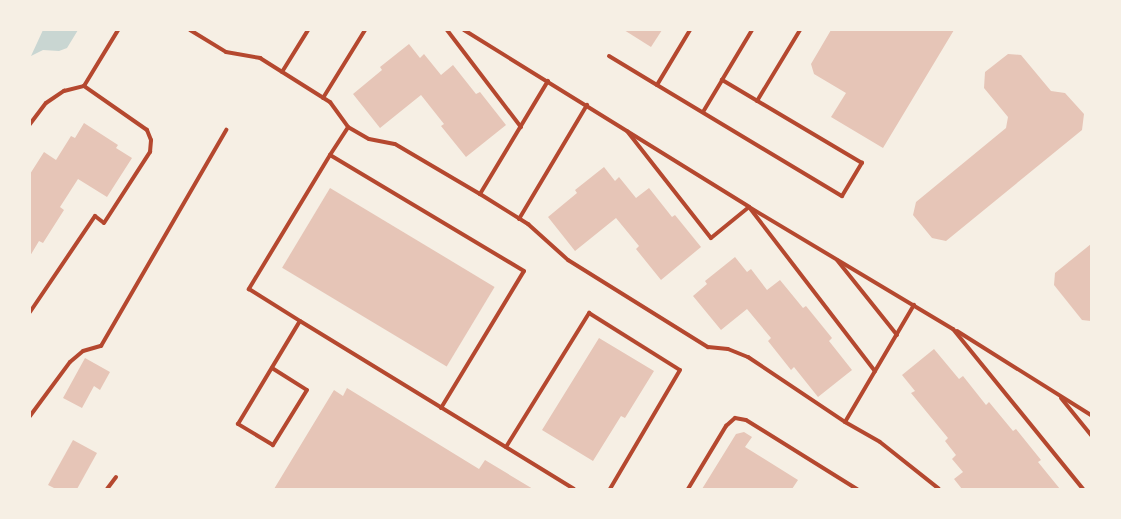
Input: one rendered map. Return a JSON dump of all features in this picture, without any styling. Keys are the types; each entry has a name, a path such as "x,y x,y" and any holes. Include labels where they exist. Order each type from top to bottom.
{"lane":[{"path":"30,124 46,103 64,91 84,86 118,30"},
{"path":"190,30 226,52 260,58 330,102 348,127 369,139 395,144 480,194 519,218 568,260 708,347 728,349 748,357 845,422 880,442 940,489"},
{"path":"282,72 308,30"},
{"path":"323,98 365,30"},
{"path":"447,30 520,127"},
{"path":"464,30 626,129 748,207 834,256 1091,416"},
{"path":"657,85 690,30"},
{"path":"703,112 752,30"},
{"path":"757,101 800,30"},
{"path":"610,56 842,196 862,164 722,80"},
{"path":"480,194 548,81"},
{"path":"30,312 95,216 104,223 150,152 151,140 148,130 84,86"},
{"path":"519,218 586,105"},
{"path":"348,127 249,289 574,489"},
{"path":"626,129 711,238 748,207"},
{"path":"30,416 70,362 83,351 100,346 226,130"},
{"path":"330,155 524,271 441,408"},
{"path":"748,207 875,371"},
{"path":"834,256 896,336"},
{"path":"845,422 914,305"},
{"path":"506,448 589,313 680,370 610,489"},
{"path":"272,368 308,390 273,445 238,424 300,321"},
{"path":"953,329 1083,489"},
{"path":"1058,394 1091,435"},
{"path":"688,489 726,426 735,418 746,420 857,489"},
{"path":"107,489 116,478"}],"shaded area":[{"path":"43,30 78,30 67,48 59,51 43,50 31,56"}],"building":[{"path":"624,30 662,30 651,47"},
{"path":"831,30 954,30 883,148 831,117 846,93 814,74 811,64"},
{"path":"409,44 420,58 424,54 441,75 453,65 476,94 480,92 506,125 466,157 441,126 444,124 421,95 380,128 353,94 382,70 380,67"},
{"path":"1008,54 1021,55 1051,91 1065,93 1084,114 1082,130 946,241 932,238 913,215 916,202 1006,128 1008,117 984,88 985,72"},
{"path":"84,123 118,145 116,148 132,158 107,197 78,179 60,207 64,210 43,243 39,241 30,256 30,174 44,152 56,160 71,136 75,138"},
{"path":"604,167 615,181 619,177 636,198 649,188 672,217 675,215 701,247 661,280 636,249 639,246 616,218 575,251 548,217 577,193 575,190"},
{"path":"330,188 495,287 447,367 282,268"},
{"path":"1091,244 1091,321 1082,320 1054,285 1055,273"},
{"path":"735,257 747,272 751,269 767,290 780,280 803,308 806,306 832,338 829,341 852,370 818,397 794,367 791,370 768,341 771,338 747,309 721,330 693,296 707,284 705,281"},
{"path":"599,338 654,371 625,418 621,416 593,461 542,430"},
{"path":"934,349 959,379 963,376 986,405 989,402 1013,431 1016,429 1041,460 1038,462 1060,489 962,489 954,479 963,472 952,459 956,455 945,441 948,438 911,393 915,391 902,375"},
{"path":"85,358 110,372 100,390 94,386 82,408 63,398"},
{"path":"347,388 479,469 485,460 533,489 274,489 334,390 343,396"},
{"path":"744,432 752,437 745,447 798,480 792,489 702,489 736,434"},
{"path":"73,440 97,453 77,489 56,489 48,485"}]}
